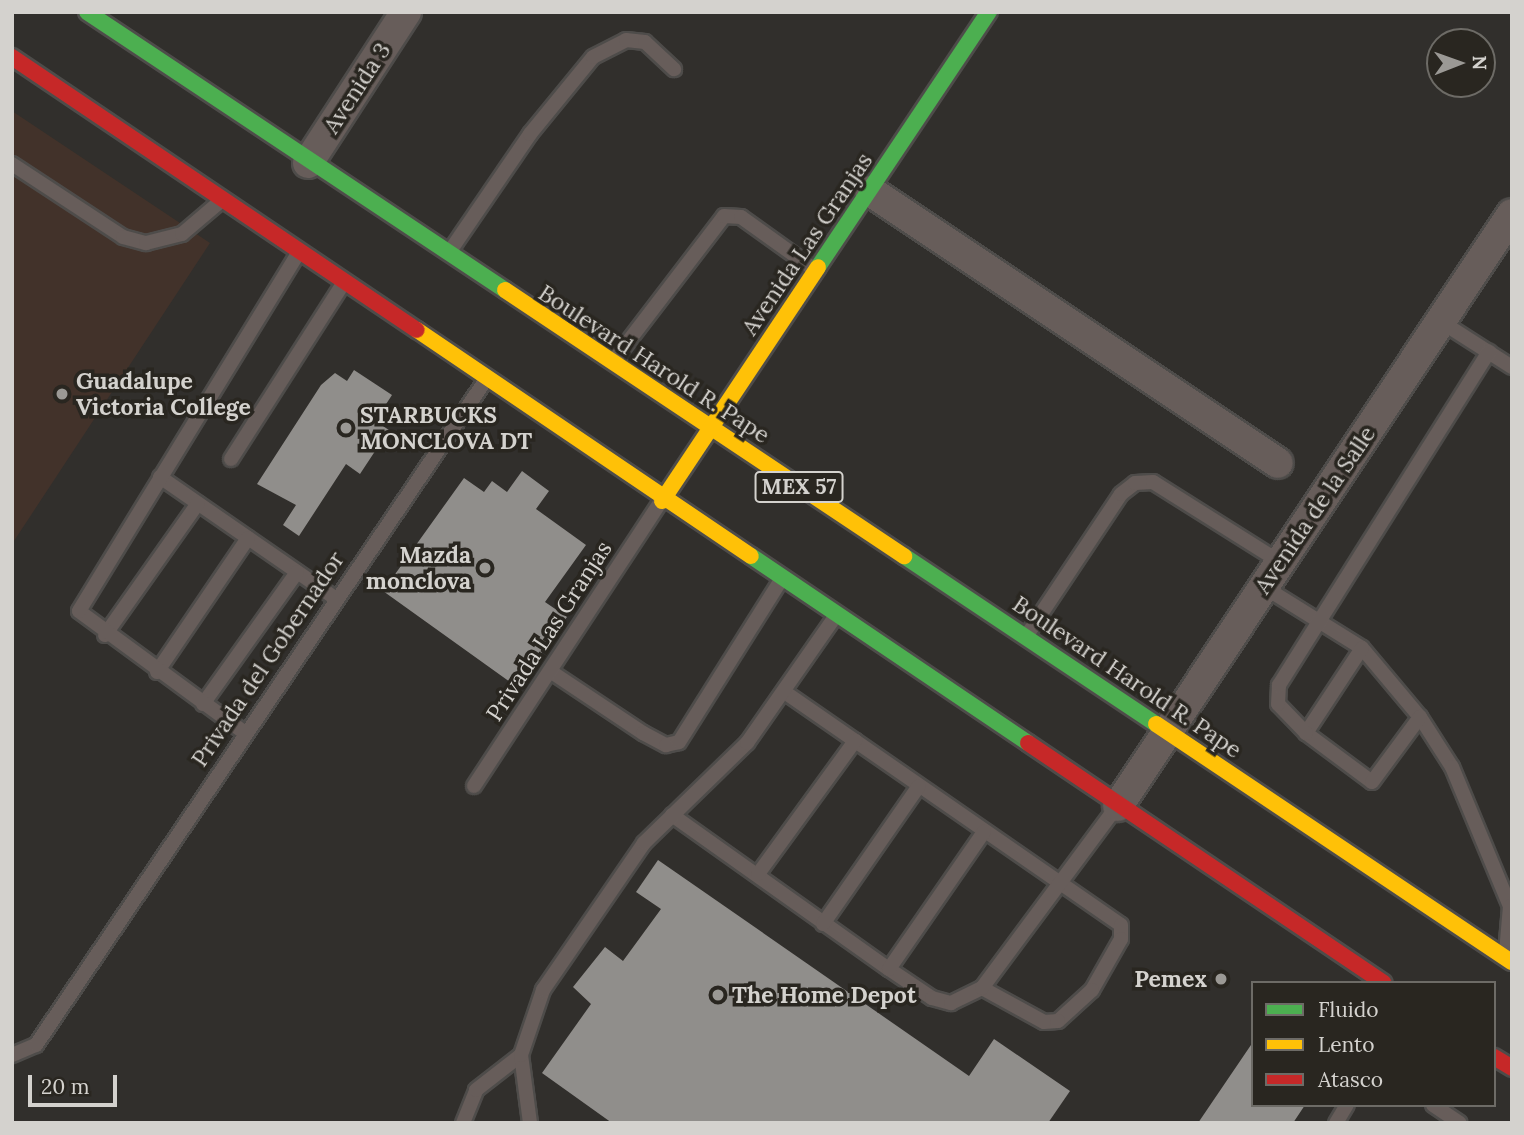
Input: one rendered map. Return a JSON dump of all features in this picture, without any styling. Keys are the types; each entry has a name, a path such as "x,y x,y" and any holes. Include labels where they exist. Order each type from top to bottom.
{"main road":[{"name":"Boulevard Harold R. Pape","path":"87,12 308,163 1168,731 1509,960"},
{"name":"Avenida Las Granjas","path":"662,501 989,12"},
{"path":"12,57 224,199 298,254 662,501 1381,981"},
{"path":"1496,1058 1512,1068"}],"street":[{"name":"Avenida 3","path":"308,163 406,12"},
{"path":"870,191 1278,463"},
{"name":"Avenida de la Salle","path":"1118,806 1512,214"}],"lane":[{"path":"448,255 530,134 593,57 626,40 645,42 674,69"},
{"path":"12,164 123,237 146,243 182,234 224,199"},
{"path":"612,363 724,216 741,217 817,271"},
{"path":"245,733 86,622 81,603 298,254"},
{"path":"231,459 343,284"},
{"path":"1440,321 1512,367"},
{"path":"1420,717 1373,782 1306,733 1275,696 1489,352"},
{"name":"Privada del Gobernador","path":"12,1055 36,1045 88,962 485,381"},
{"path":"160,477 336,600"},
{"path":"1025,637 1121,494 1135,483 1153,482 1280,562"},
{"name":"Privada Las Granjas","path":"474,786 662,501"},
{"path":"105,635 198,503"},
{"path":"158,672 248,538"},
{"path":"203,704 297,572"},
{"path":"550,671 643,733 666,745 679,742 781,580"},
{"path":"1264,587 1362,648 1420,717 1452,767 1510,906 1509,960"},
{"path":"530,1123 521,1055 543,990 644,843 747,743 786,693 835,617"},
{"path":"1306,733 1362,648"},
{"path":"786,693 1121,925 1121,939 1092,990 1070,1014 1044,1022 982,988"},
{"path":"758,874 855,741"},
{"path":"823,923 919,786"},
{"path":"672,815 758,874 888,970 951,1003 982,988 1118,806"},
{"path":"888,970 984,832"},
{"path":"463,1123 475,1090 521,1055"},
{"path":"1336,1123 1346,1107"},
{"path":"1429,1123 1436,1107 1460,1123"}],"shaded area":[{"name":"Guadalupe Victoria College","path":"12,111 210,243 12,544"}],"building":[{"path":"354,370 392,395 375,421 389,430 360,474 346,464 299,536 283,525 296,505 257,484 321,385 335,373 347,381"},
{"name":"Mazda monclova","path":"522,471 549,491 536,509 586,545 545,602 567,617 517,687 383,591 464,478 484,492 492,481 507,492"},
{"name":"The Home Depot","path":"658,860 969,1076 994,1039 1070,1091 1048,1123 612,1123 542,1073 591,1004 573,987 605,947 623,961 661,909 636,892"},
{"path":"1251,1045 1251,1107 1304,1107 1293,1123 1198,1123"}],"traffic: fast":[{"path":"87,12 505,290"},
{"path":"818,267 989,12"},
{"path":"751,556 1028,743"},
{"path":"904,556 1156,724"}],"traffic: slow":[{"path":"662,501 818,267"},
{"path":"505,290 904,556"},
{"path":"417,330 751,556"},
{"path":"1156,724 1512,962"}],"traffic: jam":[{"path":"12,57 417,330"},
{"path":"1028,743 1381,981"},
{"path":"1496,1058 1512,1068"}],"place":[{"name":"Guadalupe Victoria College","path":"62,394"},
{"name":"STARBUCKS MONCLOVA DT","path":"346,428"},
{"name":"Mazda monclova","path":"485,568"},
{"name":"Pemex","path":"1221,979"},
{"name":"The Home Depot","path":"718,995"}]}
